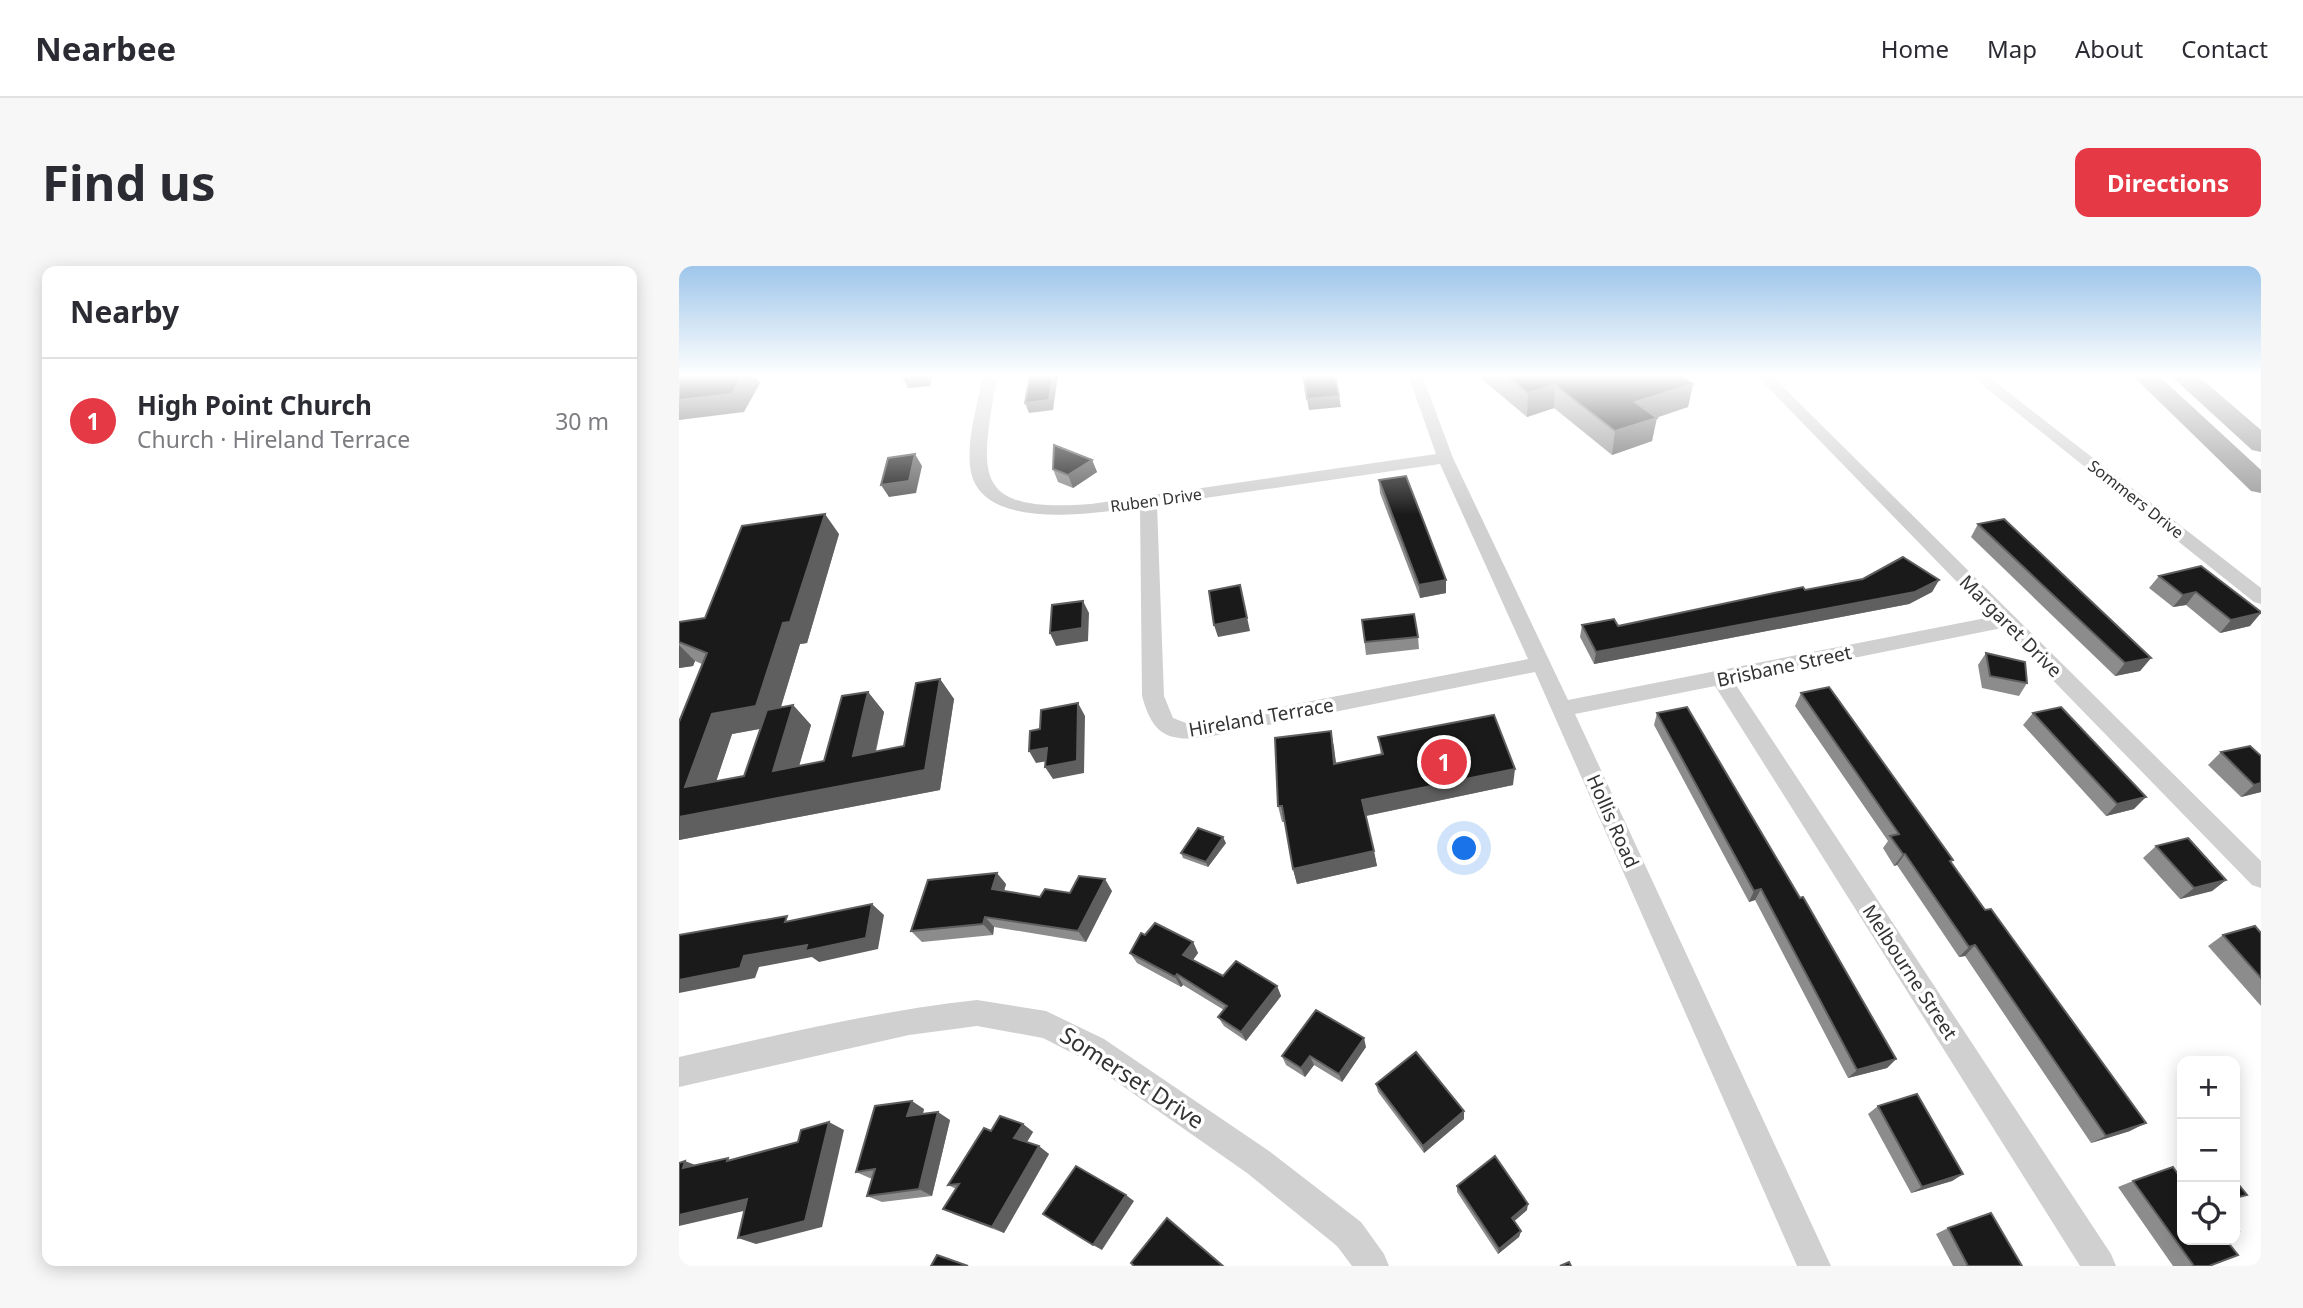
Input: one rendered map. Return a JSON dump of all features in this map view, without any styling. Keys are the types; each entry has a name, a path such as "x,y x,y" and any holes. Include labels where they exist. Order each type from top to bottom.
{"highway":[{"path":"2186,422 2235,460"},
{"path":"2194,422 2261,485"},
{"path":"2235,422 2261,444"}],"street":[{"name":"Ruben Drive","path":"984,422 978,471 987,489 1014,504 1050,510 1091,509 1445,458"},
{"name":"Hollis Road","path":"1432,422 1445,458 1562,709 1814,1266"},
{"name":"Margaret Drive","path":"1809,422 2261,877"},
{"name":"Sommers Drive","path":"2036,422 2261,598"},
{"name":"Hireland Terrace","path":"1148,501 1153,696 1158,718 1168,728 1181,733 1208,729 1540,664"},
{"name":"Brisbane Street","path":"1562,709 2006,621"},
{"name":"Melbourne Street","path":"1721,679 2099,1266"},
{"name":"Somerset Drive","path":"679,1072 909,1021 977,1013 1046,1024 1094,1049 1258,1162 1349,1234 1372,1266"}],"building":[{"path":"1603,422 1645,422 1615,431"},
{"path":"1054,445 1092,460 1068,475 1053,469"},
{"path":"915,454 909,481 881,485 888,458"},
{"path":"1406,476 1446,580 1419,585 1379,480"},
{"path":"825,514 790,622 783,623 756,706 712,714 685,787 744,776 767,710 793,705 773,771 824,761 842,696 868,692 853,756 904,746 916,683 940,679 925,770 679,817 679,722 707,653 679,642 679,622 705,618 742,526"},
{"path":"2004,519 2151,658 2125,663 1978,524"},
{"path":"1903,557 1939,580 1915,592 1596,652 1582,625 1614,619 1618,626 1803,587 1805,590 1863,579"},
{"path":"2201,566 2261,613 2231,620 2196,592 2183,595 2159,576"},
{"path":"1240,585 1247,618 1214,625 1209,591"},
{"path":"1083,601 1082,628 1050,633 1052,605"},
{"path":"1414,614 1418,637 1365,642 1362,620"},
{"path":"1986,653 2025,662 2027,683 1990,676"},
{"path":"1829,687 1953,860 1950,861 1985,910 1991,909 2146,1123 2106,1136 1975,945 1969,947 1890,836 1899,834 1801,693"},
{"path":"1078,703 1077,761 1045,767 1047,748 1029,751 1030,731 1040,729 1041,710"},
{"path":"1687,707 1800,898 1803,897 1896,1059 1857,1070 1761,889 1754,891 1657,713"},
{"path":"2061,707 2146,797 2117,804 2033,713"},
{"path":"1494,715 1515,769 1362,800 1374,851 1293,869 1282,806 1278,806 1275,738 1331,731 1334,764 1383,754 1378,737"},
{"path":"2250,746 2261,756 2261,783 2254,785 2221,752"},
{"path":"1198,828 1223,837 1206,862 1181,853"},
{"path":"2188,838 2226,880 2194,888 2156,846"},
{"path":"997,873 992,889 1040,897 1045,889 1070,893 1079,876 1105,879 1078,931 985,917 983,924 911,931 928,880"},
{"path":"872,904 866,938 805,951 807,945 744,956 740,968 679,980 679,935 787,916 785,922"},
{"path":"1155,923 1193,942 1183,955 1223,976 1236,961 1277,986 1241,1032 1218,1017 1227,1006 1177,974 1175,977 1130,953 1141,933 1145,935"},
{"path":"2255,926 2261,933 2261,978 2223,935"},
{"path":"1316,1010 1364,1038 1339,1074 1310,1056 1301,1068 1282,1056"},
{"path":"1416,1052 1464,1111 1423,1146 1376,1084"},
{"path":"1917,1094 1963,1174 1922,1187 1878,1106"},
{"path":"912,1101 907,1116 938,1112 919,1189 867,1196 875,1169 856,1172 875,1106"},
{"path":"1000,1116 1023,1124 1014,1138 1039,1146 992,1227 943,1209 959,1184 948,1185 984,1128 991,1131"},
{"path":"829,1122 805,1221 738,1238 747,1199 679,1215 679,1163 685,1161 683,1168 728,1158 727,1161 798,1142 801,1130"},
{"path":"1495,1156 1528,1204 1512,1218 1521,1231 1499,1249 1457,1186"},
{"path":"1076,1166 1126,1195 1093,1245 1043,1214"},
{"path":"2173,1167 2177,1173 2177,1242 2133,1181"},
{"path":"2240,1186 2247,1195 2240,1197"},
{"path":"1991,1213 2022,1266 1968,1266 1948,1228"},
{"path":"1167,1218 1223,1266 1134,1266 1131,1263"},
{"path":"2179,1245 2230,1245 2238,1255 2209,1266 2194,1266"},
{"path":"937,1255 968,1266 931,1266"}],"place":[{"name":"High Point Church","path":"1444,762"}]}
